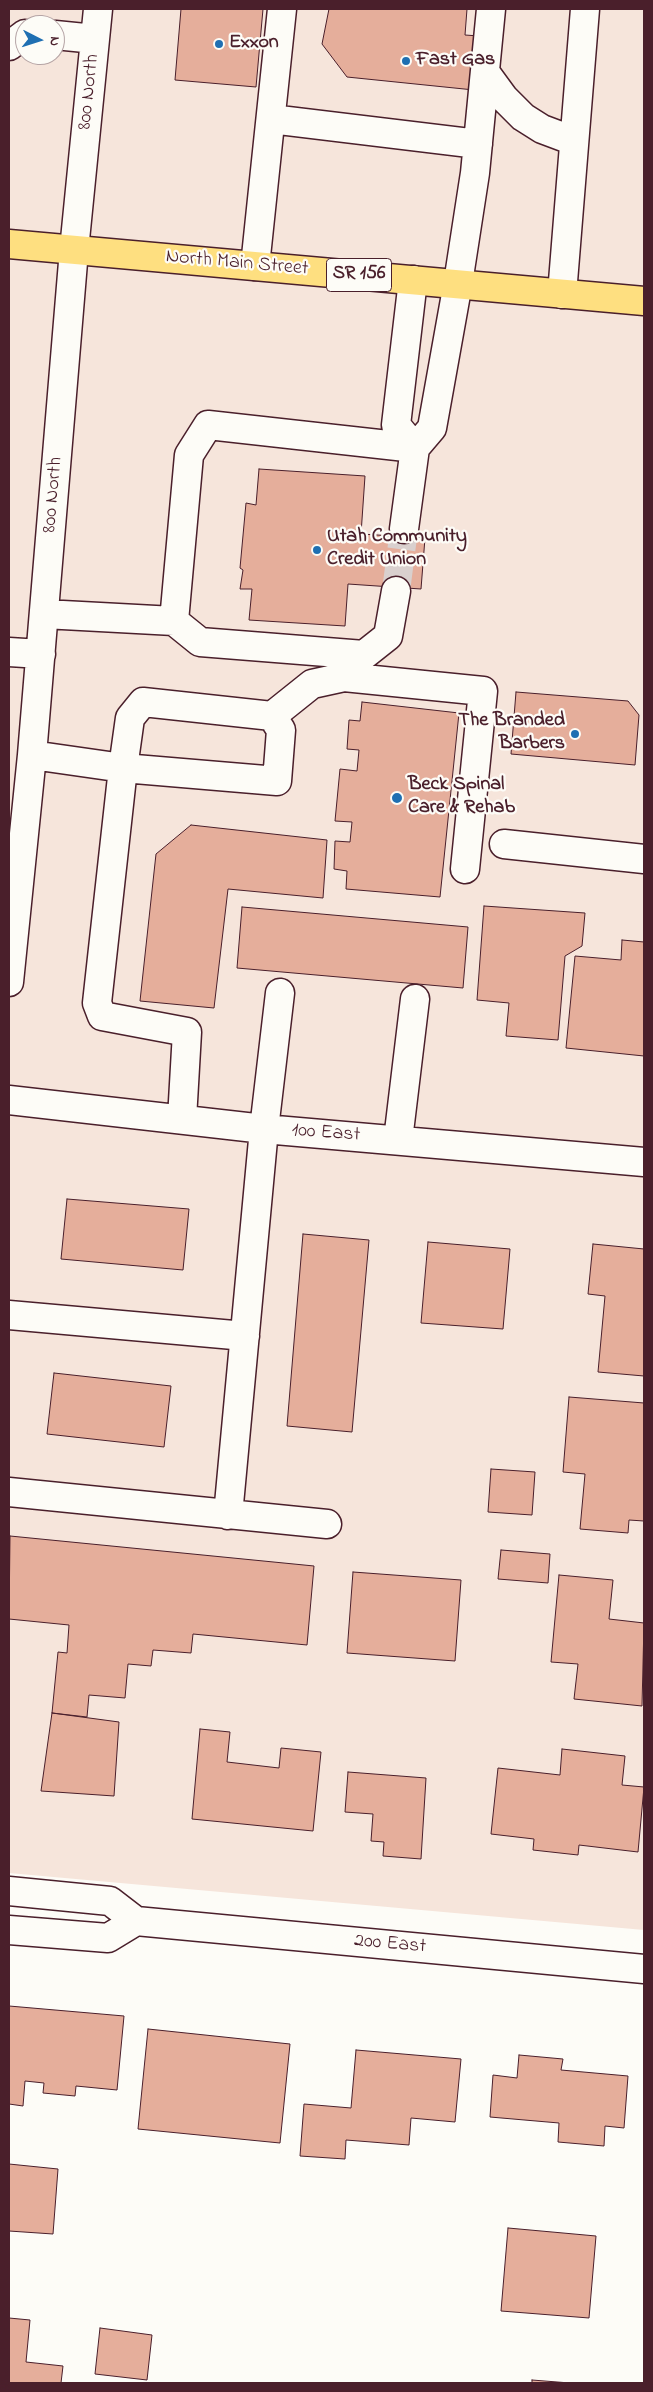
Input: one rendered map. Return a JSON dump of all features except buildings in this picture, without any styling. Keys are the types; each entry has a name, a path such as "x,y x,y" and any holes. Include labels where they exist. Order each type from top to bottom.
{"main road":[{"name":"North Main Street","path":"9,244 644,301"}],"street":[{"name":"800 North","path":"9,982 32,755 74,250 98,9"},
{"path":"255,266 282,9"},
{"path":"404,529 415,448 432,428 458,283 476,173 491,9"},
{"path":"562,294 586,9"},
{"path":"65,36 95,39"},
{"path":"485,72 504,98 523,117 542,130 574,140"},
{"path":"271,119 478,144"},
{"path":"413,280 396,425 415,448"},
{"path":"174,621 189,455 208,424 415,448"},
{"path":"44,614 174,621 200,642 364,656 388,636 396,591"},
{"path":"9,652 41,654"},
{"path":"182,1119 187,1032 102,1016 97,1003 130,718 143,702 272,716 312,684 344,677 483,691 465,870"},
{"path":"32,755 123,768 277,781 281,730 272,716"},
{"path":"504,844 644,859"},
{"path":"228,1515 264,1129 280,993"},
{"path":"398,1140 415,999"},
{"name":"100 East","path":"9,1100 264,1129 644,1162"},
{"path":"9,1315 245,1336"},
{"path":"9,1492 327,1524"},
{"path":"9,1891 110,1901 136,1921 108,1938 9,1930"},
{"name":"200 East","path":"136,1921 644,1968"}],"shaded area":[{"path":"9,9 644,9 644,1930 9,1873"}],"tunnel":[{"path":"396,591 404,529"}],"place":[{"name":"Exxon","path":"219,44"},
{"name":"Fast Gas","path":"406,61"},
{"name":"Utah Community Credit Union","path":"317,550"},
{"name":"The Branded Barbers","path":"575,734"},
{"name":"Beck Spinal Care & Rehab","path":"397,798"}]}
